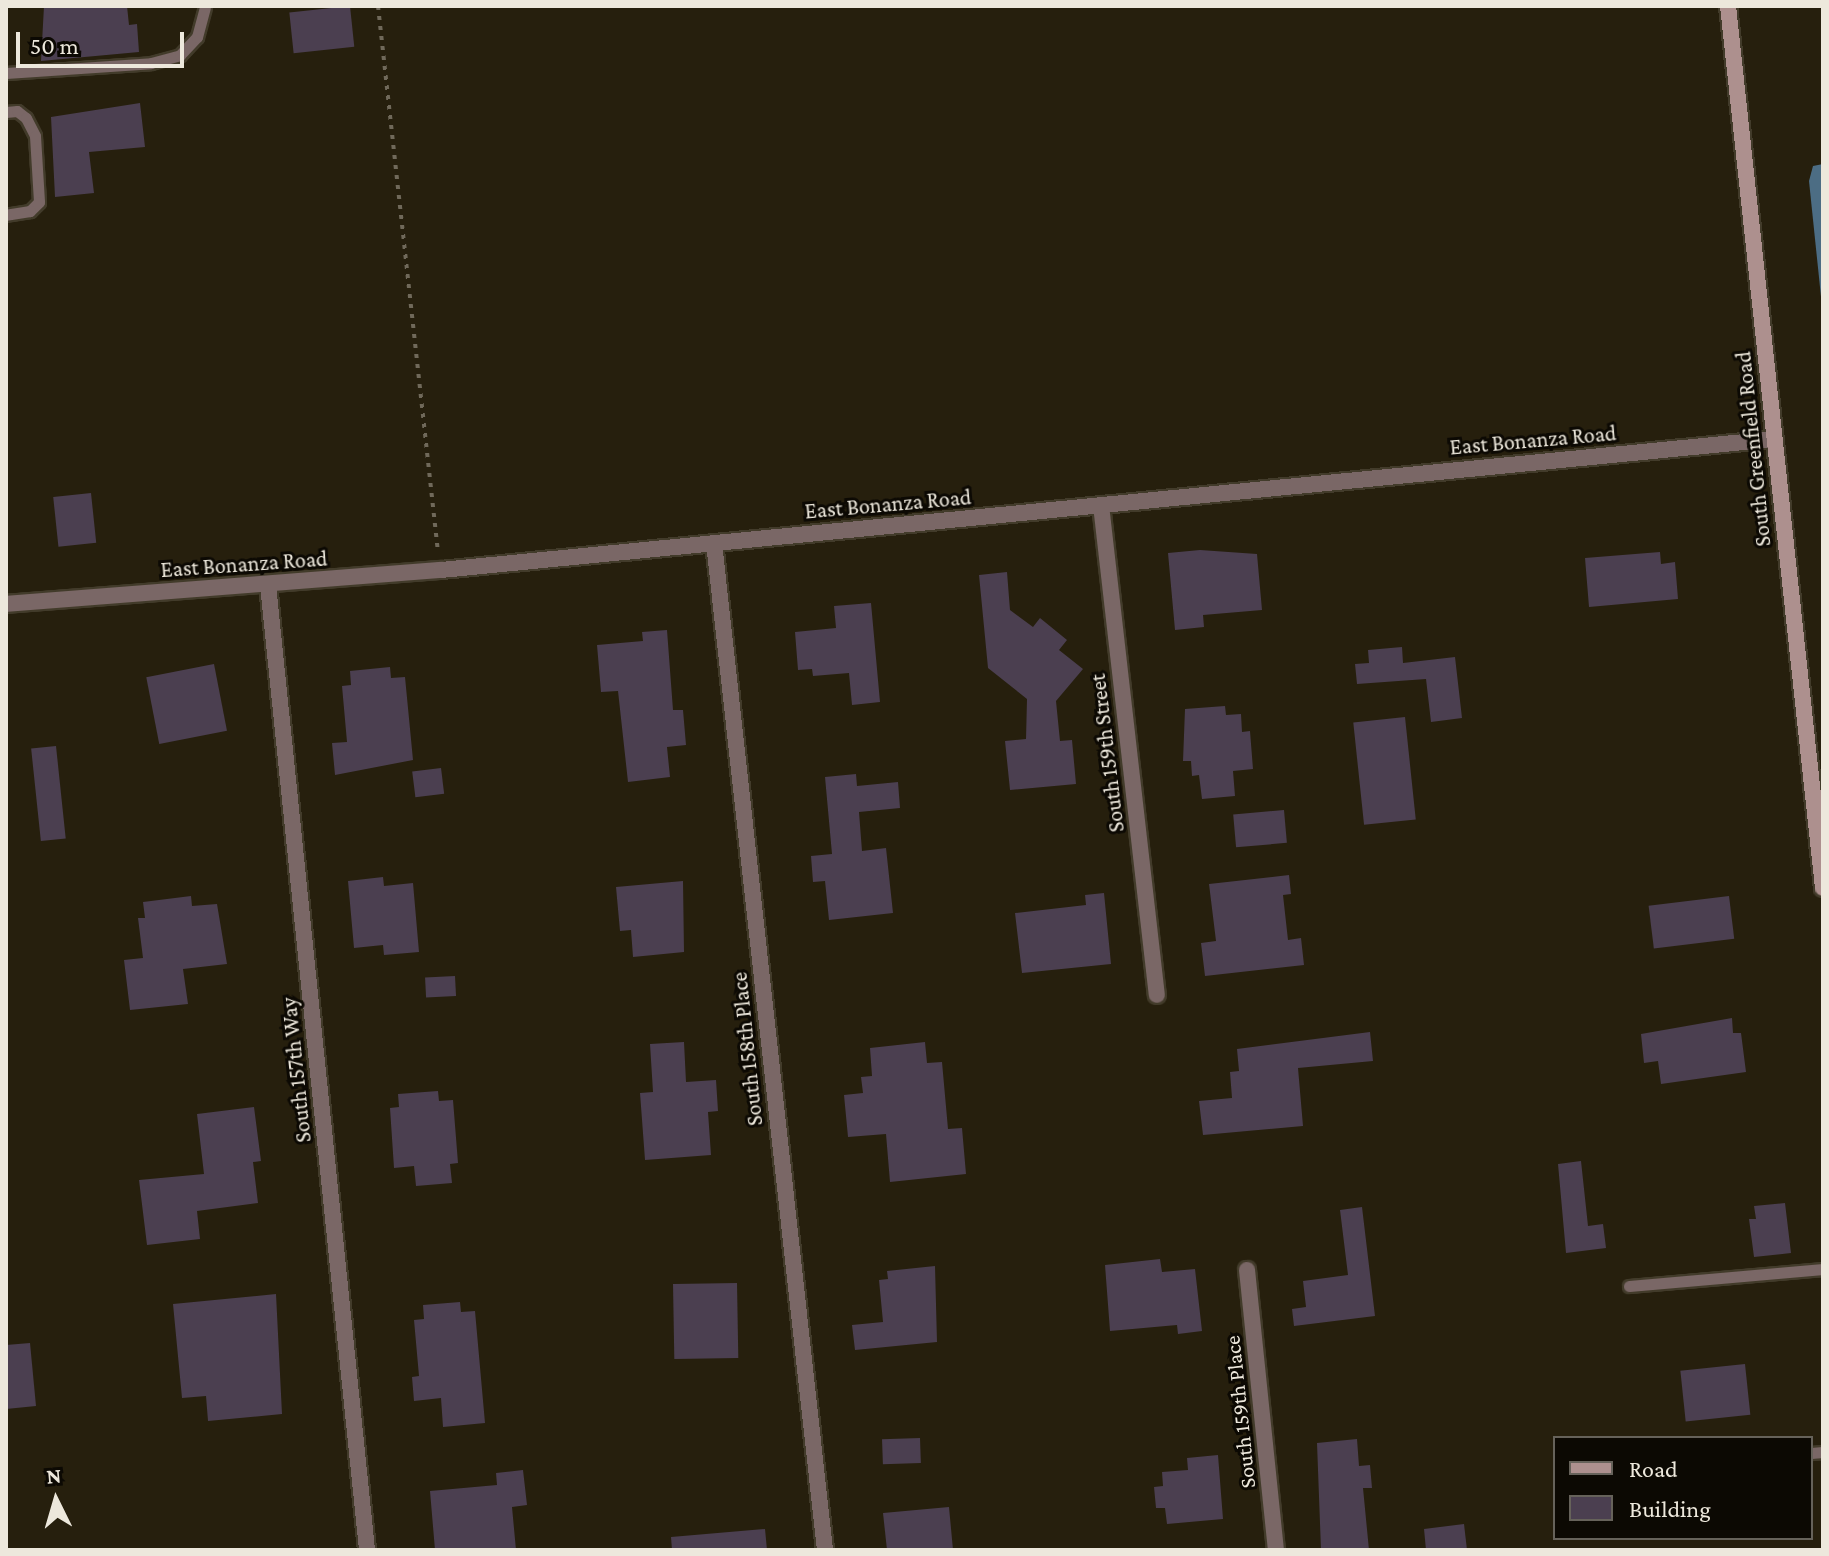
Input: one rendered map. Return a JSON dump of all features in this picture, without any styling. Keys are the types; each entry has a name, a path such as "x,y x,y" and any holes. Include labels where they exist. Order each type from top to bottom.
{"main road":[{"name":"South Greenfield Road","path":"1728,6 1774,439 1819,819 1823,888"}],"street":[{"name":"East Bonanza Road","path":"6,604 441,570 1774,439"},
{"name":"South 159th Street","path":"1101,505 1157,995"},
{"name":"South 158th Place","path":"714,543 825,1550"},
{"name":"South 157th Way","path":"268,585 367,1550"},
{"name":"South 159th Place","path":"1247,1270 1276,1550"}],"lane":[{"path":"6,73 151,63 180,55 197,37 205,8"},
{"path":"6,112 17,111 26,118 35,136 39,202 30,211 6,215"},
{"path":"1629,1286 1823,1269"}],"path":[{"path":"378,6 427,481 441,570"}],"water":[{"path":"1823,164 1823,316 1809,181 1813,166"}],"building":[{"path":"44,6 127,6 129,25 137,24 139,52 41,61"},
{"path":"350,6 354,47 294,53 289,12"},
{"path":"140,103 145,147 89,152 94,193 55,197 51,117"},
{"path":"91,493 96,543 58,547 53,497"},
{"path":"1200,550 1257,554 1262,610 1203,615 1204,627 1175,630 1168,553"},
{"path":"1660,552 1661,564 1675,562 1678,599 1589,607 1585,558"},
{"path":"1007,572 1010,610 1033,627 1040,618 1067,640 1059,650 1083,669 1056,701 1060,741 1072,740 1076,784 1010,790 1005,741 1026,739 1027,699 988,668 979,575"},
{"path":"871,603 880,702 852,705 849,673 813,676 812,669 798,670 795,632 836,628 834,606"},
{"path":"667,630 673,710 683,710 686,745 667,747 670,777 628,782 618,691 601,692 597,645 643,641 642,632"},
{"path":"1402,647 1403,663 1455,657 1462,718 1431,722 1426,679 1357,684 1355,664 1369,663 1368,650"},
{"path":"214,664 227,731 159,744 146,677"},
{"path":"390,667 391,678 405,677 413,760 335,775 332,743 347,742 342,686 351,685 350,671"},
{"path":"1225,706 1226,715 1241,714 1242,732 1250,731 1253,769 1233,771 1235,796 1202,799 1199,775 1192,776 1191,761 1183,761 1185,709"},
{"path":"1405,717 1416,819 1364,825 1353,722"},
{"path":"56,746 66,838 41,841 31,749"},
{"path":"441,768 444,794 415,797 412,772"},
{"path":"856,774 857,786 898,782 900,808 859,812 862,851 886,848 893,913 829,920 825,881 813,882 811,856 832,854 825,777"},
{"path":"1284,810 1287,843 1236,847 1233,814"},
{"path":"1289,875 1291,894 1283,895 1288,940 1301,938 1304,965 1205,976 1201,943 1216,941 1209,884"},
{"path":"383,877 384,886 413,883 419,952 384,955 383,945 354,948 348,881"},
{"path":"683,881 684,952 633,957 631,930 620,931 616,887"},
{"path":"1104,893 1111,964 1022,973 1015,913 1086,905 1085,895"},
{"path":"191,896 192,906 217,904 227,964 183,969 188,1004 130,1010 124,960 143,958 138,918 145,918 143,902"},
{"path":"1729,896 1734,939 1654,949 1649,906"},
{"path":"455,976 456,996 426,998 425,978"},
{"path":"1732,1018 1733,1033 1741,1033 1746,1072 1661,1084 1658,1061 1644,1063 1641,1034"},
{"path":"1370,1032 1373,1061 1298,1068 1303,1126 1203,1135 1199,1101 1232,1098 1230,1072 1239,1071 1237,1049"},
{"path":"684,1042 686,1082 716,1080 718,1111 708,1112 711,1155 645,1160 640,1093 653,1092 650,1044"},
{"path":"925,1042 927,1063 942,1062 948,1129 962,1128 966,1174 890,1182 886,1134 848,1137 844,1095 863,1093 861,1077 872,1076 870,1048"},
{"path":"438,1091 439,1101 453,1100 458,1163 450,1164 452,1183 416,1186 414,1166 394,1168 390,1108 399,1107 398,1094"},
{"path":"254,1107 261,1161 253,1162 258,1203 197,1211 200,1239 147,1245 139,1180 204,1174 197,1114"},
{"path":"1581,1161 1588,1226 1603,1224 1606,1248 1566,1253 1558,1164"},
{"path":"1785,1203 1791,1253 1754,1257 1749,1219 1756,1219 1754,1206"},
{"path":"1362,1207 1375,1316 1294,1326 1292,1309 1306,1307 1303,1281 1348,1275 1340,1210"},
{"path":"1160,1259 1162,1272 1195,1269 1202,1331 1178,1334 1177,1325 1110,1331 1105,1265"},
{"path":"935,1266 937,1342 855,1350 852,1325 883,1322 879,1280 888,1279 887,1271"},
{"path":"737,1283 738,1358 674,1359 673,1284"},
{"path":"276,1294 282,1414 208,1421 206,1396 182,1398 173,1304"},
{"path":"460,1302 461,1312 475,1311 485,1423 443,1427 441,1398 414,1401 412,1377 419,1376 414,1320 424,1319 423,1305"},
{"path":"30,1343 36,1406 6,1409 6,1345"},
{"path":"1745,1364 1750,1415 1686,1422 1680,1371"},
{"path":"920,1438 921,1463 883,1464 882,1439"},
{"path":"1357,1439 1359,1466 1370,1465 1372,1488 1363,1488 1369,1550 1321,1550 1317,1443"},
{"path":"1218,1455 1223,1519 1167,1524 1165,1508 1156,1508 1154,1487 1163,1486 1162,1472 1188,1470 1187,1458"},
{"path":"523,1470 527,1505 512,1507 516,1550 435,1550 430,1491 497,1485 496,1473"},
{"path":"949,1507 953,1550 887,1550 883,1513"},
{"path":"1464,1524 1467,1550 1426,1550 1424,1529"},
{"path":"765,1529 767,1550 672,1550 671,1537"}]}
